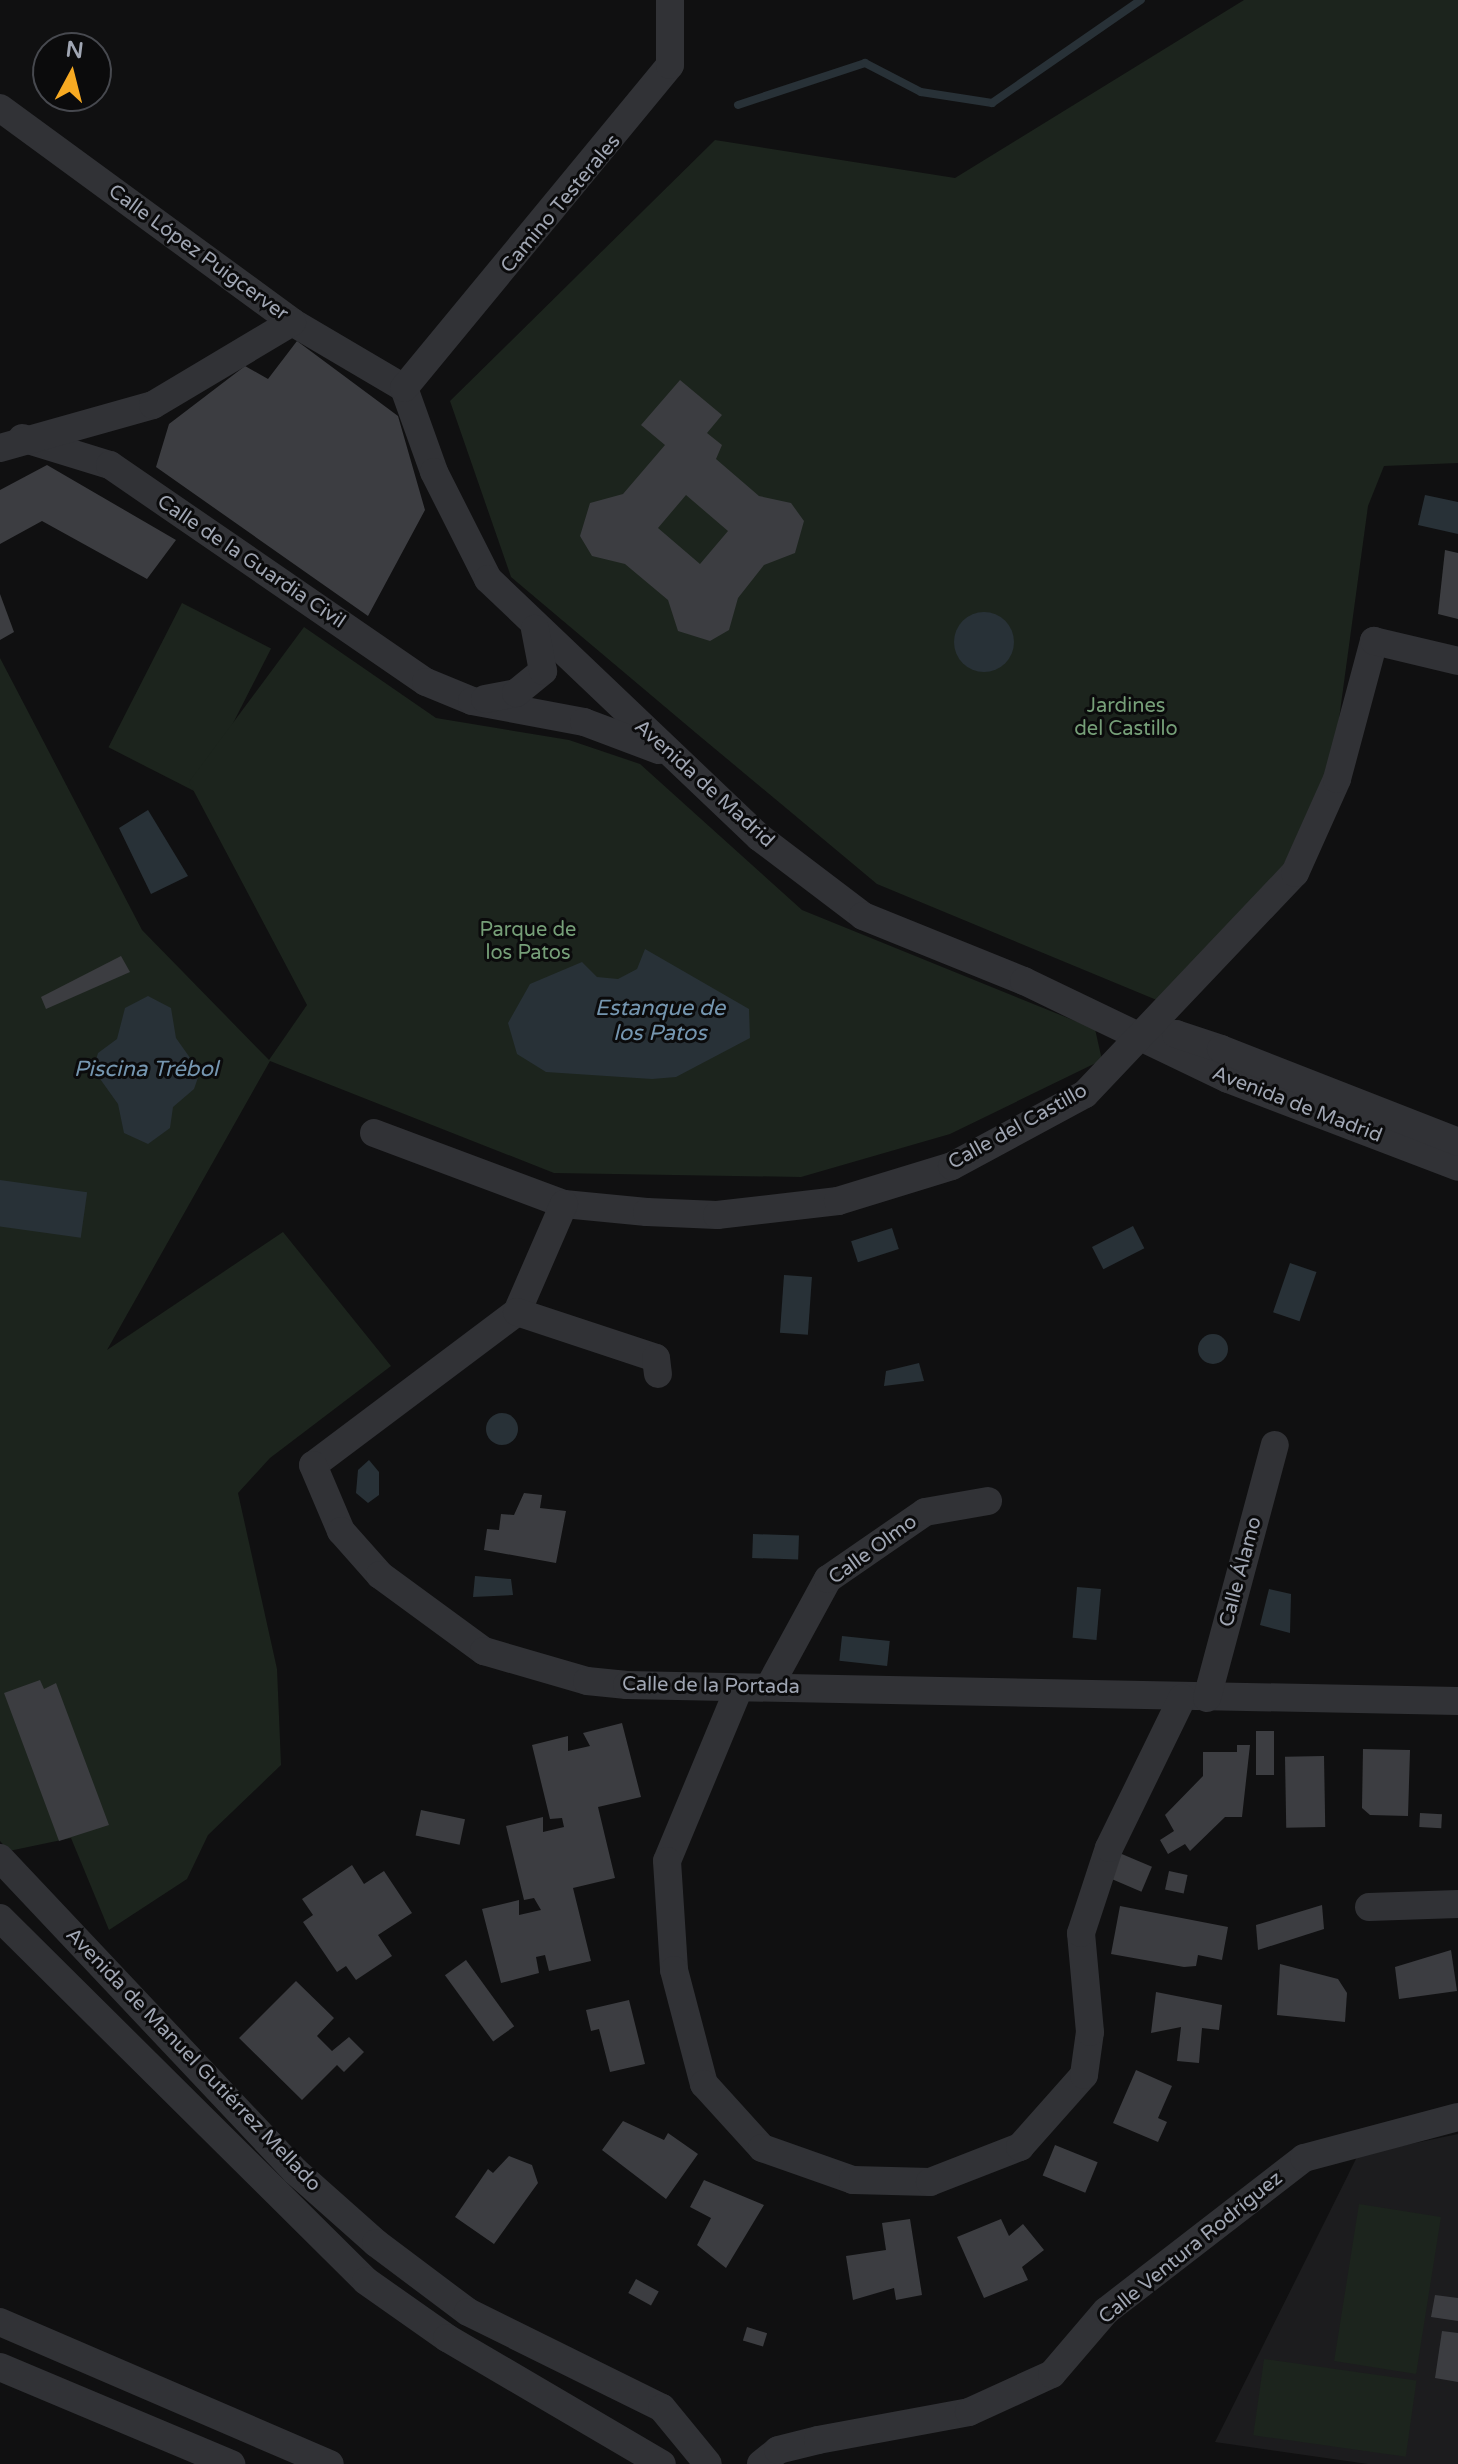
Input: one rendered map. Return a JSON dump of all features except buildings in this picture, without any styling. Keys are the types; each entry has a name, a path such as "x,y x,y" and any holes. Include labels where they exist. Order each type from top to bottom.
{"street":[{"name":"Camino Testerales","path":"404,388 670,65 670,0"},
{"name":"Calle López Puigcerver","path":"0,108 292,322 404,388"},
{"path":"11,443 153,405 292,322"},
{"name":"Avenida de Madrid","path":"404,388 434,472 488,579 535,629 759,837 863,916 1140,1035 1228,1079 1458,1167"},
{"name":"Calle de la Guardia Civil","path":"11,443 110,465 426,682 472,701 584,722 671,754"},
{"path":"472,701 516,693 543,671 535,629"},
{"name":"Calle del Castillo","path":"374,1133 564,1204 717,1215 838,1201 952,1166 1085,1094 1295,873 1337,779 1374,641 1458,661"},
{"name":"Avenida de Madrid","path":"1140,1035 1191,1039 1458,1142"},
{"name":"Calle de la Portada","path":"564,1204 517,1312 313,1465 341,1531 380,1575 484,1651 587,1681 739,1688 1458,1701"},
{"path":"517,1312 656,1358 658,1374"},
{"name":"Calle Álamo","path":"739,1688 667,1861 674,1970 704,2084 762,2148 853,2180 930,2182 1020,2147 1084,2075 1090,2032 1081,1933 1109,1848 1194,1698 1275,1445"},
{"name":"Calle Olmo","path":"769,1687 828,1579 925,1512 988,1501"},
{"name":"Avenida de Manuel Gutiérrez Mellado","path":"0,1858 295,2171 376,2243 468,2312 662,2408 708,2464"},
{"path":"1369,1907 1458,1904"},
{"name":"Avenida de Manuel Gutiérrez Mellado","path":"0,1918 366,2281 447,2338 662,2464"},
{"name":"Calle Ventura Rodríguez","path":"761,2464 778,2450 969,2412 1052,2374 1106,2311 1304,2158 1458,2117"},
{"path":"0,2322 330,2464"},
{"path":"0,2367 231,2464"}],"shaded area":[{"path":"1458,2134 1458,2464 1368,2464 1215,2442 1358,2155"}],"green space":[{"name":"Jardines del Castillo","path":"1244,0 1458,0 1458,463 1384,466 1368,506 1333,763 1281,870 1176,1008 877,884 696,733 511,577 450,401 715,140 955,178"},
{"path":"182,603 271,648 198,793 108,747"},
{"name":"Parque de los Patos","path":"304,627 436,718 569,740 640,764 802,910 1095,1029 1102,1060 950,1134 801,1177 554,1173 270,1061 107,1350 283,1232 391,1366 270,1458 238,1493 277,1669 281,1765 208,1835 187,1879 109,1930 71,1838 9,1851 0,1841 0,658 142,930 269,1060 307,1005 189,782"},
{"path":"1359,2204 1441,2217 1416,2374 1334,2361"},
{"path":"1264,2359 1417,2380 1406,2457 1253,2435"}],"water":[{"path":"1425,495 1458,502 1458,534 1418,525"},
{"path":"984,612 1005,621 1014,642 1005,663 984,672 963,663 954,642 963,621"},
{"path":"148,810 188,876 151,894 119,828"},
{"name":"Estanque de los Patos","path":"645,949 749,1009 750,1038 676,1077 652,1079 546,1072 517,1054 508,1023 530,984 582,962 597,977 618,979 637,969"},
{"name":"Piscina Trébol","path":"148,996 171,1008 176,1038 200,1072 194,1089 173,1107 170,1128 148,1144 124,1133 118,1104 93,1069 98,1053 117,1039 125,1008"},
{"path":"0,1180 87,1192 81,1238 0,1226"},
{"path":"1133,1226 1144,1248 1103,1269 1092,1247"},
{"path":"892,1228 899,1249 858,1262 851,1241"},
{"path":"1290,1263 1316,1272 1300,1321 1273,1312"},
{"path":"784,1275 812,1277 808,1335 780,1333"},
{"path":"1213,1334 1224,1338 1228,1349 1224,1360 1213,1364 1202,1360 1198,1349 1202,1338"},
{"path":"919,1363 924,1381 884,1386 886,1371"},
{"path":"502,1413 514,1417 518,1429 514,1441 502,1445 490,1441 486,1429 490,1417"},
{"path":"369,1460 379,1472 379,1495 368,1503 356,1493 358,1470"},
{"path":"753,1534 799,1536 798,1560 752,1558"},
{"path":"475,1576 511,1579 513,1595 473,1597"},
{"path":"1077,1587 1101,1589 1096,1640 1073,1638"},
{"path":"1269,1589 1291,1594 1290,1633 1260,1625"},
{"path":"842,1636 890,1641 887,1666 839,1661"}],"waterway":[{"path":"738,105 865,63 921,92 992,103 1141,0"}]}
